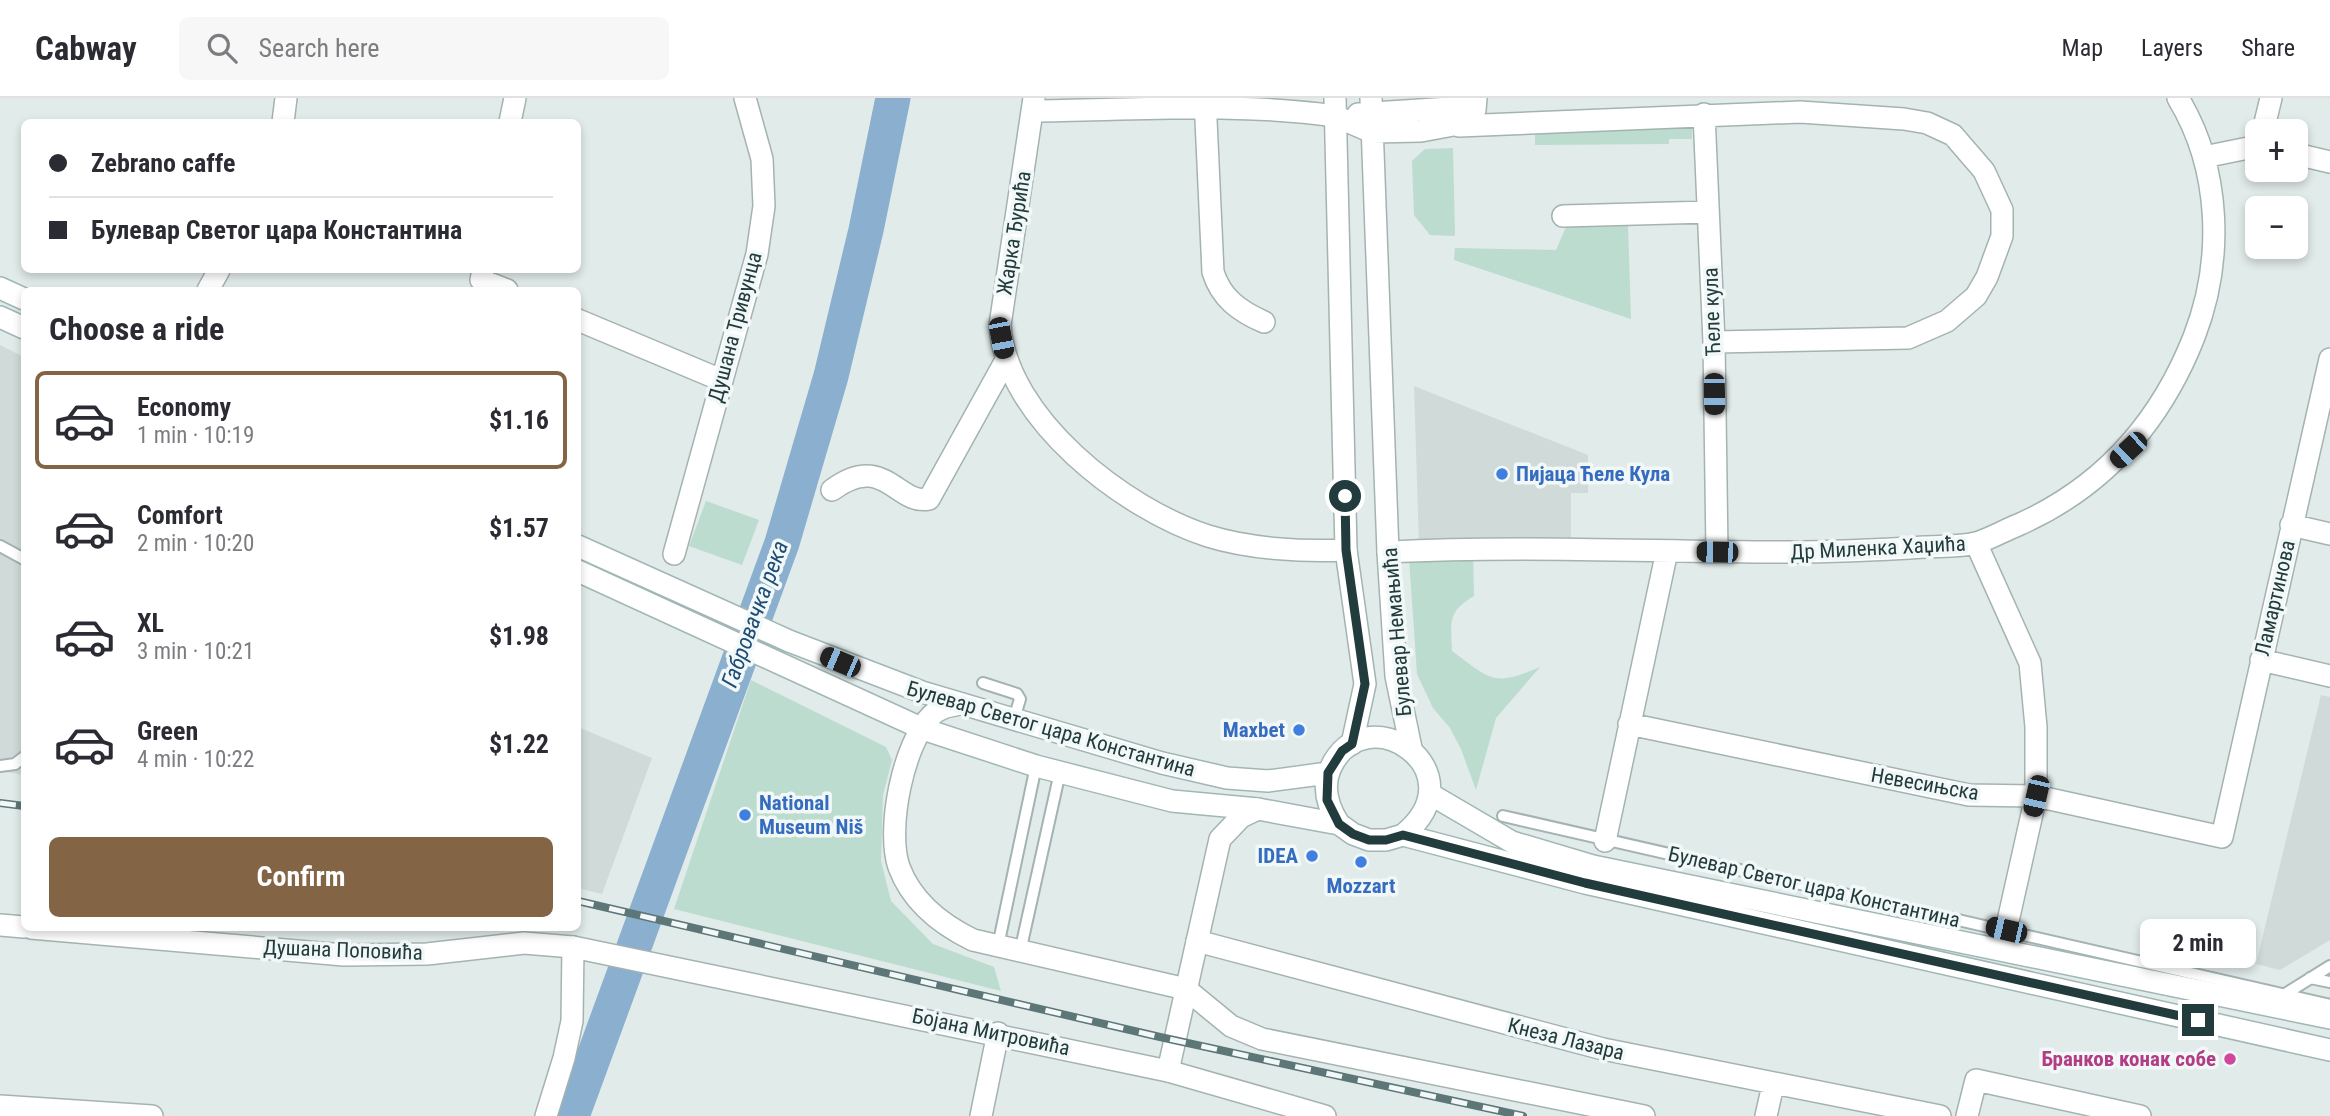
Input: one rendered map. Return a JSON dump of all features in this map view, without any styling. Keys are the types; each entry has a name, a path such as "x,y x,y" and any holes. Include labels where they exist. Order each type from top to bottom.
{"street":[{"path":"283,119 286,98"},
{"path":"511,119 515,98"},
{"name":"Душана Тривунца","path":"674,554 757,254 764,206 762,159 745,98"},
{"path":"1376,119 1450,108 1465,98"},
{"path":"1459,126 1473,114 1476,98"},
{"name":"Др Миленка Хаџића","path":"1388,552 1848,552 1976,543 2036,517 2092,483 2128,450 2157,412 2184,363 2200,322 2210,283 2215,244 2213,200 2204,157 2178,98"},
{"path":"2266,119 2272,98"},
{"name":"Жарка Ђурића","path":"1346,550 1228,541 1208,536 1149,510 1107,483 1055,435 1025,399 1006,360 1000,324 1034,104 1205,104 1296,112 1335,107 1376,119"},
{"path":"1205,104 1213,272 1218,288 1230,302 1264,322"},
{"path":"1376,119 1459,126 1704,114 1803,105 1927,123 1953,135 1984,171 2001,210 2002,236 1976,296 1963,309 1930,331 1908,338 1714,342"},
{"name":"Булевар Немањића","path":"1335,107 1346,550 1365,684 1352,744 1382,737 1411,748"},
{"name":"Ћеле кула","path":"1704,114 1714,342 1717,552"},
{"name":"Булевар Немањића","path":"1376,119 1388,552 1396,676 1411,748"},
{"path":"2204,157 2245,149"},
{"path":"2308,157 2330,162"},
{"path":"1563,216 1708,212"},
{"path":"481,280 499,287"},
{"path":"0,288 21,298"},
{"path":"0,317 21,327"},
{"path":"581,321 721,380"},
{"name":"Ламартинова","path":"2222,837 2330,359"},
{"path":"832,490 847,479 864,476 880,478 923,500 929,499 1006,360"},
{"path":"2291,525 2330,534"},
{"path":"1976,543 2030,663 2036,727 2036,796 2006,930"},
{"name":"Булевар Светог цара Константина","path":"581,547 892,683 961,704 1162,763 1227,778 1268,781 1328,773"},
{"path":"1605,841 1667,551"},
{"name":"Булевар Светог цара Константина","path":"581,572 923,729 1036,766 1172,801 1258,809 1339,824 1353,834 1369,840 1386,840 1403,835 1585,883 2330,1050"},
{"path":"2261,660 2330,676"},
{"path":"961,704 943,707 931,716 923,729 910,756 894,814 893,835 898,865 920,902 949,928 973,940 1186,989 1231,1026 1262,1039 1644,1116"},
{"name":"Невесињска","path":"1629,724 1969,795 2036,796 2222,837"},
{"path":"1339,824 1327,800 1328,773 1342,751 1352,744"},
{"path":"1403,835 1416,824 1426,810 1430,794 1429,777 1422,761 1411,748"},
{"name":"Булевар Светог цара Константина","path":"1430,794 1512,842 1593,866 2276,1000 2330,1018"},
{"path":"1168,1071 1220,839 1241,817 1258,809"},
{"path":"0,925 21,927"},
{"name":"Душана Поповића","path":"67,931 344,955 427,954 524,943 573,947 653,964"},
{"name":"Кнеза Лазара","path":"1197,941 1590,1046 1773,1085 1940,1116"},
{"path":"546,1116 572,1021 573,947"},
{"name":"Бојана Митровића","path":"653,964 998,1033 1168,1071 1325,1116"},
{"path":"981,1116 998,1033"},
{"path":"1968,1116 1976,1080 2140,1116"},
{"path":"1766,1116 1773,1085"},
{"path":"0,1105 152,1116"}],"lane":[{"path":"0,546 21,557"},
{"path":"983,682 1017,694 1020,699 1014,719"},
{"path":"0,766 15,764 21,759"},
{"path":"998,946 1036,766"},
{"path":"1020,951 1060,772"},
{"name":"Булевар Светог цара Константина","path":"1503,816 2006,930 2276,1000 2330,1005"},
{"path":"2276,1000 2330,966"},
{"path":"2310,978 2330,982"}],"shaded area":[{"path":"0,345 21,356 21,774 0,771"},
{"name":"Пијаца Ћеле Кула","path":"1414,386 1588,455 1588,493 1571,493 1571,545 1419,546"},
{"path":"2321,695 2330,697 2330,940 2280,970 2256,964"},
{"path":"581,728 652,758 602,894 581,889"}],"green space":[{"path":"1692,122 1692,139 1669,139 1669,144 1535,145 1535,124"},
{"path":"1453,148 1455,236 1430,235 1414,215 1412,161 1425,149"},
{"path":"1628,225 1631,319 1454,260 1455,248 1556,250 1566,227"},
{"path":"706,501 759,520 742,565 689,546"},
{"path":"1473,556 1474,596 1459,607 1452,619 1452,651 1476,669 1493,677 1512,677 1540,667 1496,718 1476,790 1461,749 1450,728 1433,708 1417,674 1409,558"},
{"path":"751,680 886,747 892,760 883,795 881,861 891,901 933,944 994,967 1001,991 674,909"}],"waterway":[{"name":"Габровачка река","path":"572,1116 782,543 831,376 866,230 893,98"}],"railway":[{"path":"0,803 21,806"},
{"path":"581,902 1160,1037 1523,1116"}],"place":[{"name":"Пијаца Ћеле Кула","path":"1502,474"},
{"name":"Maxbet","path":"1299,730"},
{"name":"National Museum Niš","path":"745,815"},
{"name":"IDEA","path":"1312,856"},
{"name":"Mozzart","path":"1361,862"},
{"name":"Бранков конак собе","path":"2230,1059"}],"route":[{"path":"1345,496 1346,550 1365,684 1352,744 1334,761 1326,786 1331,813 1339,824 1353,834 1369,840 1386,840 1403,835 1585,883 2198,1020"}]}
